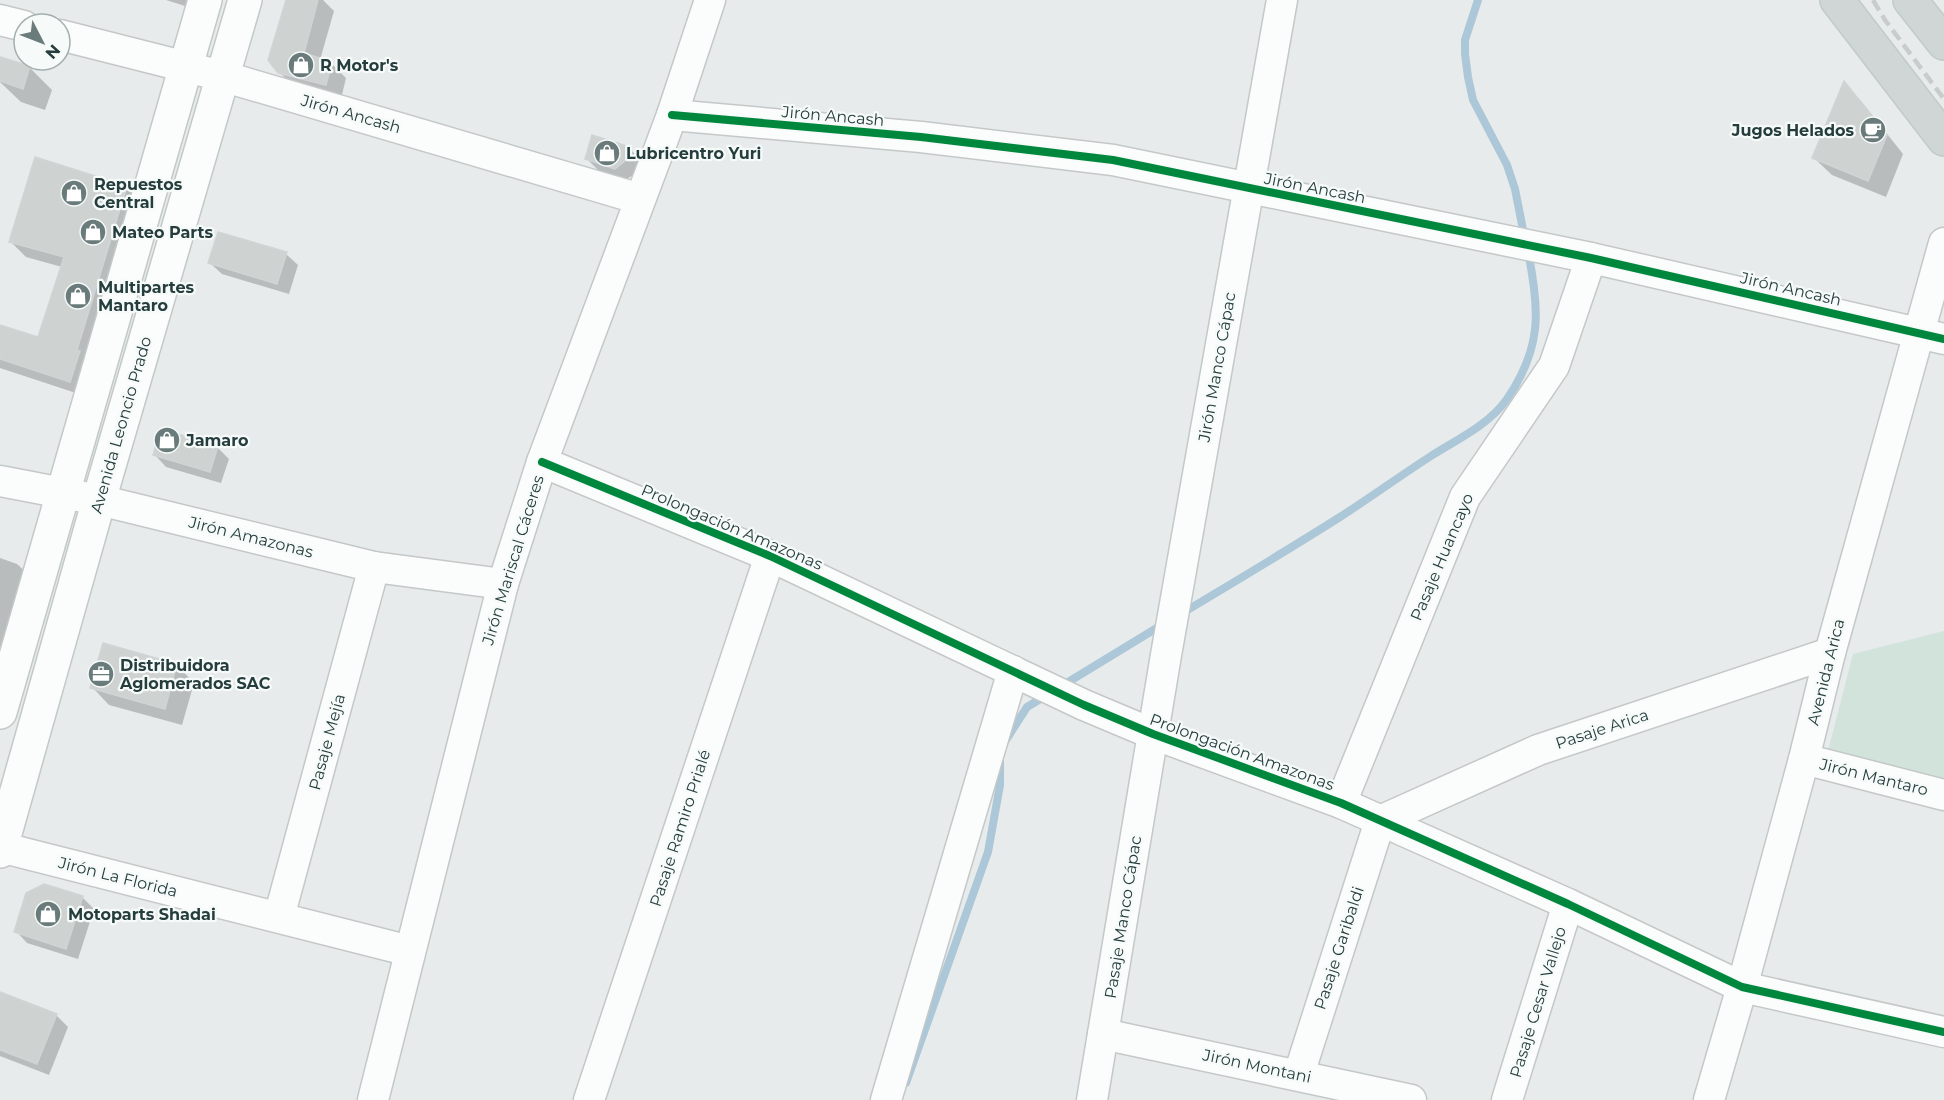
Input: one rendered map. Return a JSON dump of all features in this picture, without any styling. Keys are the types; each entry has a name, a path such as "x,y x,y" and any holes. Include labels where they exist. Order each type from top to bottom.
{"main road":[{"path":"1837,0 1944,139"},
{"path":"1910,0 1944,43"}],"street":[{"path":"0,712 205,0"},
{"name":"Avenida Leoncio Prado","path":"0,848 245,0"},
{"name":"Jirón Mariscal Cáceres","path":"373,1100 503,584 542,462 672,115 710,0"},
{"name":"Jirón Manco Cápac","path":"1153,734 1282,0"},
{"name":"Jirón Ancash","path":"72,38 222,76 640,199"},
{"name":"Jirón Ancash","path":"672,115 921,137 1113,160 1591,258 1932,335"},
{"name":"Avenida Arica","path":"1709,1100 1804,759 1830,653 1932,335 1944,243"},
{"name":"Pasaje Huancayo","path":"1341,803 1465,497 1554,366 1591,258"},
{"name":"Prolongación Amazonas","path":"542,462 770,556 1084,705 1153,734 1341,803 1568,904 1742,987 1944,1032"},
{"name":"Jirón Amazonas","path":"0,481 99,500 374,567 503,584"},
{"name":"Pasaje Ramiro Prialé","path":"589,1100 770,556"},
{"name":"Pasaje Mejía","path":"279,918 374,567"},
{"name":"Pasaje Arica","path":"1380,821 1538,750 1830,653"},
{"path":"886,1100 1016,673"},
{"name":"Pasaje Manco Cápac","path":"1092,1100 1153,734"},
{"name":"Jirón Mantaro","path":"1804,759 1944,795"},
{"name":"Pasaje Garibaldi","path":"1299,1074 1380,821"},
{"name":"Jirón La Florida","path":"0,848 410,951"},
{"name":"Pasaje Cesar Vallejo","path":"1507,1100 1568,904"},
{"name":"Jirón Montani","path":"1103,1034 1299,1074 1411,1100"}],"shaded area":[{"path":"1944,631 1944,781 1828,751 1853,654"}],"building":[{"path":"286,0 318,0 304,53 332,62 326,85 278,73 268,60"},
{"path":"0,57 12,61 12,72 28,72 23,89 0,81"},
{"path":"1844,81 1887,135 1868,181 1812,158"},
{"name":"Lubricentro Yuri","path":"592,135 630,147 625,161 615,169 585,159"},
{"path":"35,157 127,186 77,350 80,351 70,382 0,359 0,325 38,337 64,257 9,242"},
{"path":"218,232 287,252 277,284 208,263"},
{"path":"161,429 218,446 210,472 153,455"},
{"path":"103,643 177,664 165,709 90,688"},
{"name":"Motoparts Shadai","path":"44,884 83,896 66,949 14,932 26,893"},
{"path":"0,992 57,1014 37,1064 0,1050"}],"waterway":[{"path":"1478,0 1465,40 1468,77 1473,100 1507,165 1515,189 1525,240"},
{"path":"1181,614 1340,517 1472,431 1500,408 1527,363 1532,345 1536,311 1528,252"},
{"path":"1060,687 1165,623"},
{"path":"1006,740 1027,707 1047,695"},
{"path":"906,1083 988,852 1000,785 1000,758"}],"railway":[{"path":"1873,0 1885,20 1944,99"}],"cycle path":[{"path":"672,115 921,137 1113,160 1591,258 1944,339"},
{"path":"542,462 770,556 1084,705 1153,734 1341,803 1568,904 1742,987 1944,1032"}],"place":[{"name":"R Motor's","path":"301,65"},
{"name":"Jugos Helados","path":"1873,130"},
{"name":"Lubricentro Yuri","path":"607,153"},
{"name":"Repuestos Central","path":"74,193"},
{"name":"Mateo Parts","path":"93,232"},
{"name":"Multipartes Mantaro","path":"78,296"},
{"name":"Jamaro","path":"167,440"},
{"name":"Distribuidora Aglomerados SAC","path":"101,674"},
{"name":"Motoparts Shadai","path":"48,914"}]}
